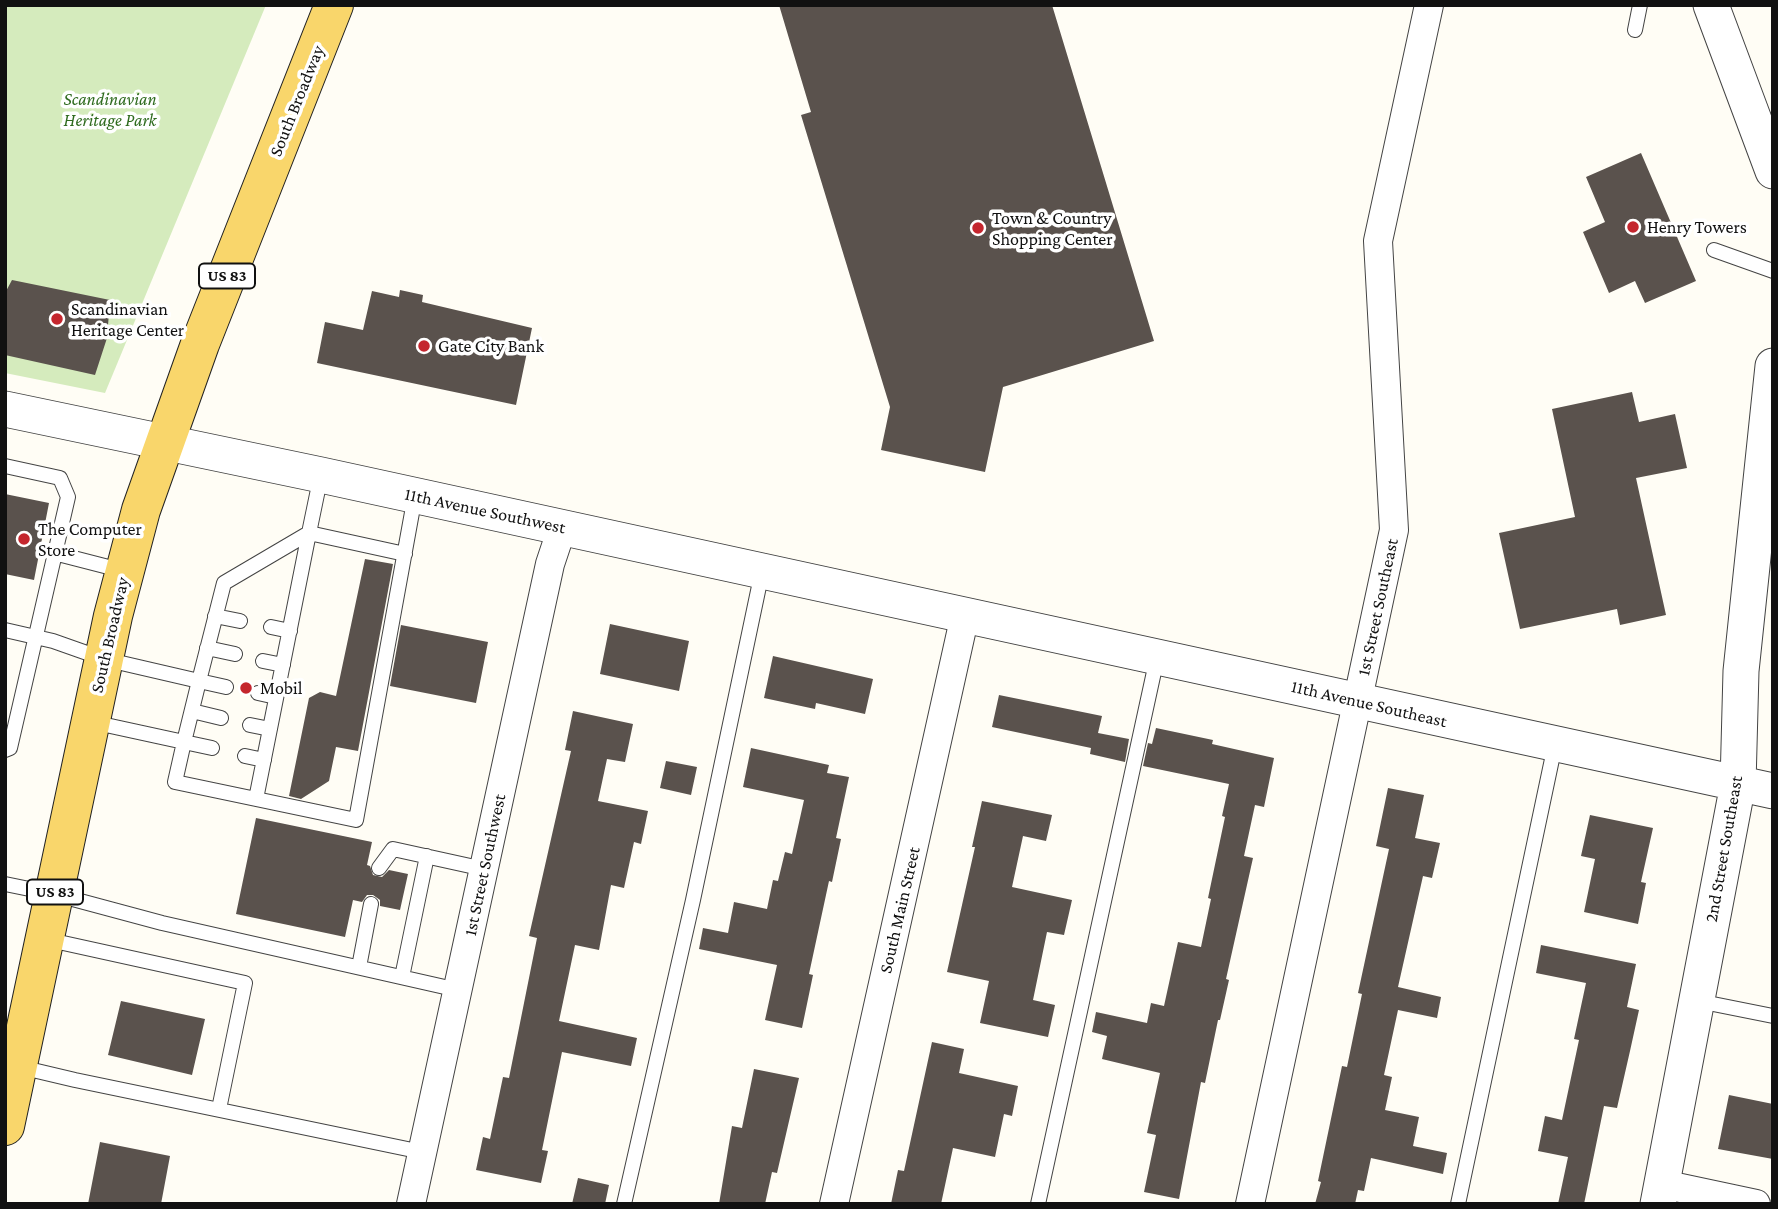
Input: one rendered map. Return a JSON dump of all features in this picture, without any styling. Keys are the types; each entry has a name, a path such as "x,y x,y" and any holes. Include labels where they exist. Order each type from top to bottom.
{"main road":[{"name":"South Broadway","path":"5,1126 104,659 141,510 200,344 334,5"}],"street":[{"name":"1st Street Southeast","path":"1250,1204 1394,530 1378,241 1429,5"},
{"path":"1711,5 1773,171"},
{"name":"2nd Street Southeast","path":"1660,1194 1738,784 1741,671 1773,366"},
{"name":"11th Avenue Southwest","path":"7,416 165,443 321,475 965,615"},
{"name":"1st Street Southwest","path":"411,1204 550,564 562,528"},
{"name":"11th Avenue Southeast","path":"965,615 1773,791"},
{"name":"South Main Street","path":"834,1204 965,615"},
{"path":"1660,1194 1756,1204"}],"lane":[{"path":"1635,30 1640,5"},
{"path":"1714,250 1773,271"},
{"path":"5,466 60,478 68,497 10,748 5,750"},
{"path":"256,799 321,475"},
{"path":"405,554 309,533 224,583 175,782 356,820 405,554 415,496"},
{"path":"54,553 125,571"},
{"path":"624,1204 693,900 762,572"},
{"path":"215,616 240,621"},
{"path":"271,627 290,631"},
{"path":"5,631 53,641 104,659 226,687"},
{"path":"207,648 235,654"},
{"path":"1038,1204 1158,656"},
{"path":"263,661 283,665"},
{"path":"258,693 276,697"},
{"path":"192,711 221,718"},
{"path":"91,722 212,748"},
{"path":"250,724 270,729"},
{"path":"1458,1204 1555,745"},
{"path":"245,756 264,760"},
{"path":"379,868 393,849 484,869"},
{"path":"402,977 427,856"},
{"path":"5,884 54,894 110,911 458,990"},
{"path":"359,967 372,904"},
{"path":"45,939 245,983 219,1109"},
{"path":"1697,1000 1773,1016"},
{"path":"18,1066 422,1152"}],"green space":[{"name":"Scandinavian Heritage Park","path":"5,5 266,5 105,393 5,373"}],"building":[{"name":"Town & Country Shopping Center","path":"779,5 1052,5 1154,341 1003,387 985,472 881,450 890,407 801,115 811,112"},
{"name":"Henry Towers","path":"1641,153 1696,281 1645,303 1635,281 1609,293 1583,232 1605,222 1586,177"},
{"name":"Scandinavian Heritage Center","path":"12,280 110,300 107,338 95,375 5,355 5,293"},
{"name":"Gate City Bank","path":"400,290 423,295 422,302 532,328 516,405 317,363 325,322 363,330 372,291 399,297"},
{"path":"1632,392 1639,422 1675,414 1687,468 1636,478 1666,615 1620,625 1617,609 1520,629 1499,533 1575,517 1552,409"},
{"name":"The Computer Store","path":"5,494 49,503 34,580 5,574"},
{"path":"365,559 393,564 358,751 336,747 329,781 301,799 289,796 309,698 320,692 336,696"},
{"path":"610,624 689,641 679,691 600,674"},
{"path":"401,625 488,642 476,703 390,686"},
{"path":"773,656 873,679 865,714 816,703 815,709 764,698"},
{"path":"999,695 1102,716 1098,733 1129,739 1125,762 1090,754 1091,748 992,727"},
{"path":"573,711 633,724 625,762 607,759 598,801 648,811 641,844 634,842 624,888 611,885 599,950 575,945 559,1021 637,1038 631,1066 562,1052 542,1150 548,1151 541,1183 476,1170 483,1137 490,1139 503,1077 509,1078 537,938 529,936 571,751 565,750"},
{"path":"1156,728 1213,740 1212,744 1274,758 1264,807 1255,805 1244,856 1253,858 1226,979 1229,980 1220,1020 1205,1083 1201,1082 1179,1199 1144,1192 1156,1135 1147,1133 1160,1073 1102,1059 1107,1036 1092,1032 1096,1012 1147,1023 1151,1003 1164,1006 1178,942 1201,947 1229,784 1143,766 1148,743 1152,744"},
{"path":"751,748 829,765 827,773 849,777 836,838 841,839 809,974 813,975 802,1028 765,1020 777,965 699,949 703,928 728,933 734,902 767,909 773,880 778,881 785,852 792,854 804,800 743,787"},
{"path":"666,761 697,767 691,795 660,788"},
{"path":"1388,788 1424,795 1415,838 1440,843 1432,878 1423,876 1398,987 1441,997 1437,1018 1398,1010 1384,1075 1392,1077 1385,1110 1419,1117 1413,1146 1447,1153 1443,1174 1371,1158 1364,1191 1358,1190 1355,1204 1315,1204 1342,1066 1347,1067 1362,994 1358,993 1389,849 1376,846"},
{"path":"982,801 1052,815 1046,841 1023,836 1012,887 1072,900 1064,935 1047,932 1033,1000 1055,1005 1048,1037 980,1023 989,981 947,972 975,847 972,847"},
{"path":"1590,815 1653,828 1641,882 1646,883 1638,924 1584,912 1595,859 1581,856"},
{"path":"256,818 372,842 367,865 373,875 382,877 389,870 408,874 400,910 380,906 380,900 373,895 367,895 362,902 353,900 345,937 236,914"},
{"path":"1541,945 1636,964 1627,1007 1639,1010 1617,1108 1604,1106 1584,1204 1558,1204 1568,1157 1538,1151 1545,1116 1562,1120 1579,1040 1574,1039 1586,983 1536,973"},
{"path":"121,1001 205,1019 192,1075 108,1055"},
{"path":"932,1042 964,1049 959,1073 1018,1086 1012,1116 1004,1114 995,1157 953,1148 941,1204 891,1204 898,1170 904,1171"},
{"path":"754,1069 799,1078 777,1173 772,1172 765,1204 719,1204 732,1126 742,1128"},
{"path":"1729,1095 1773,1104 1773,1159 1718,1149"},
{"path":"100,1142 170,1156 161,1204 88,1204"},
{"path":"578,1178 609,1185 605,1204 572,1204"}],"place":[{"name":"Henry Towers","path":"1633,227"},
{"name":"Town & Country Shopping Center","path":"978,228"},
{"name":"Scandinavian Heritage Center","path":"57,319"},
{"name":"Gate City Bank","path":"424,346"},
{"name":"The Computer Store","path":"24,539"},
{"name":"Mobil","path":"246,688"}]}
